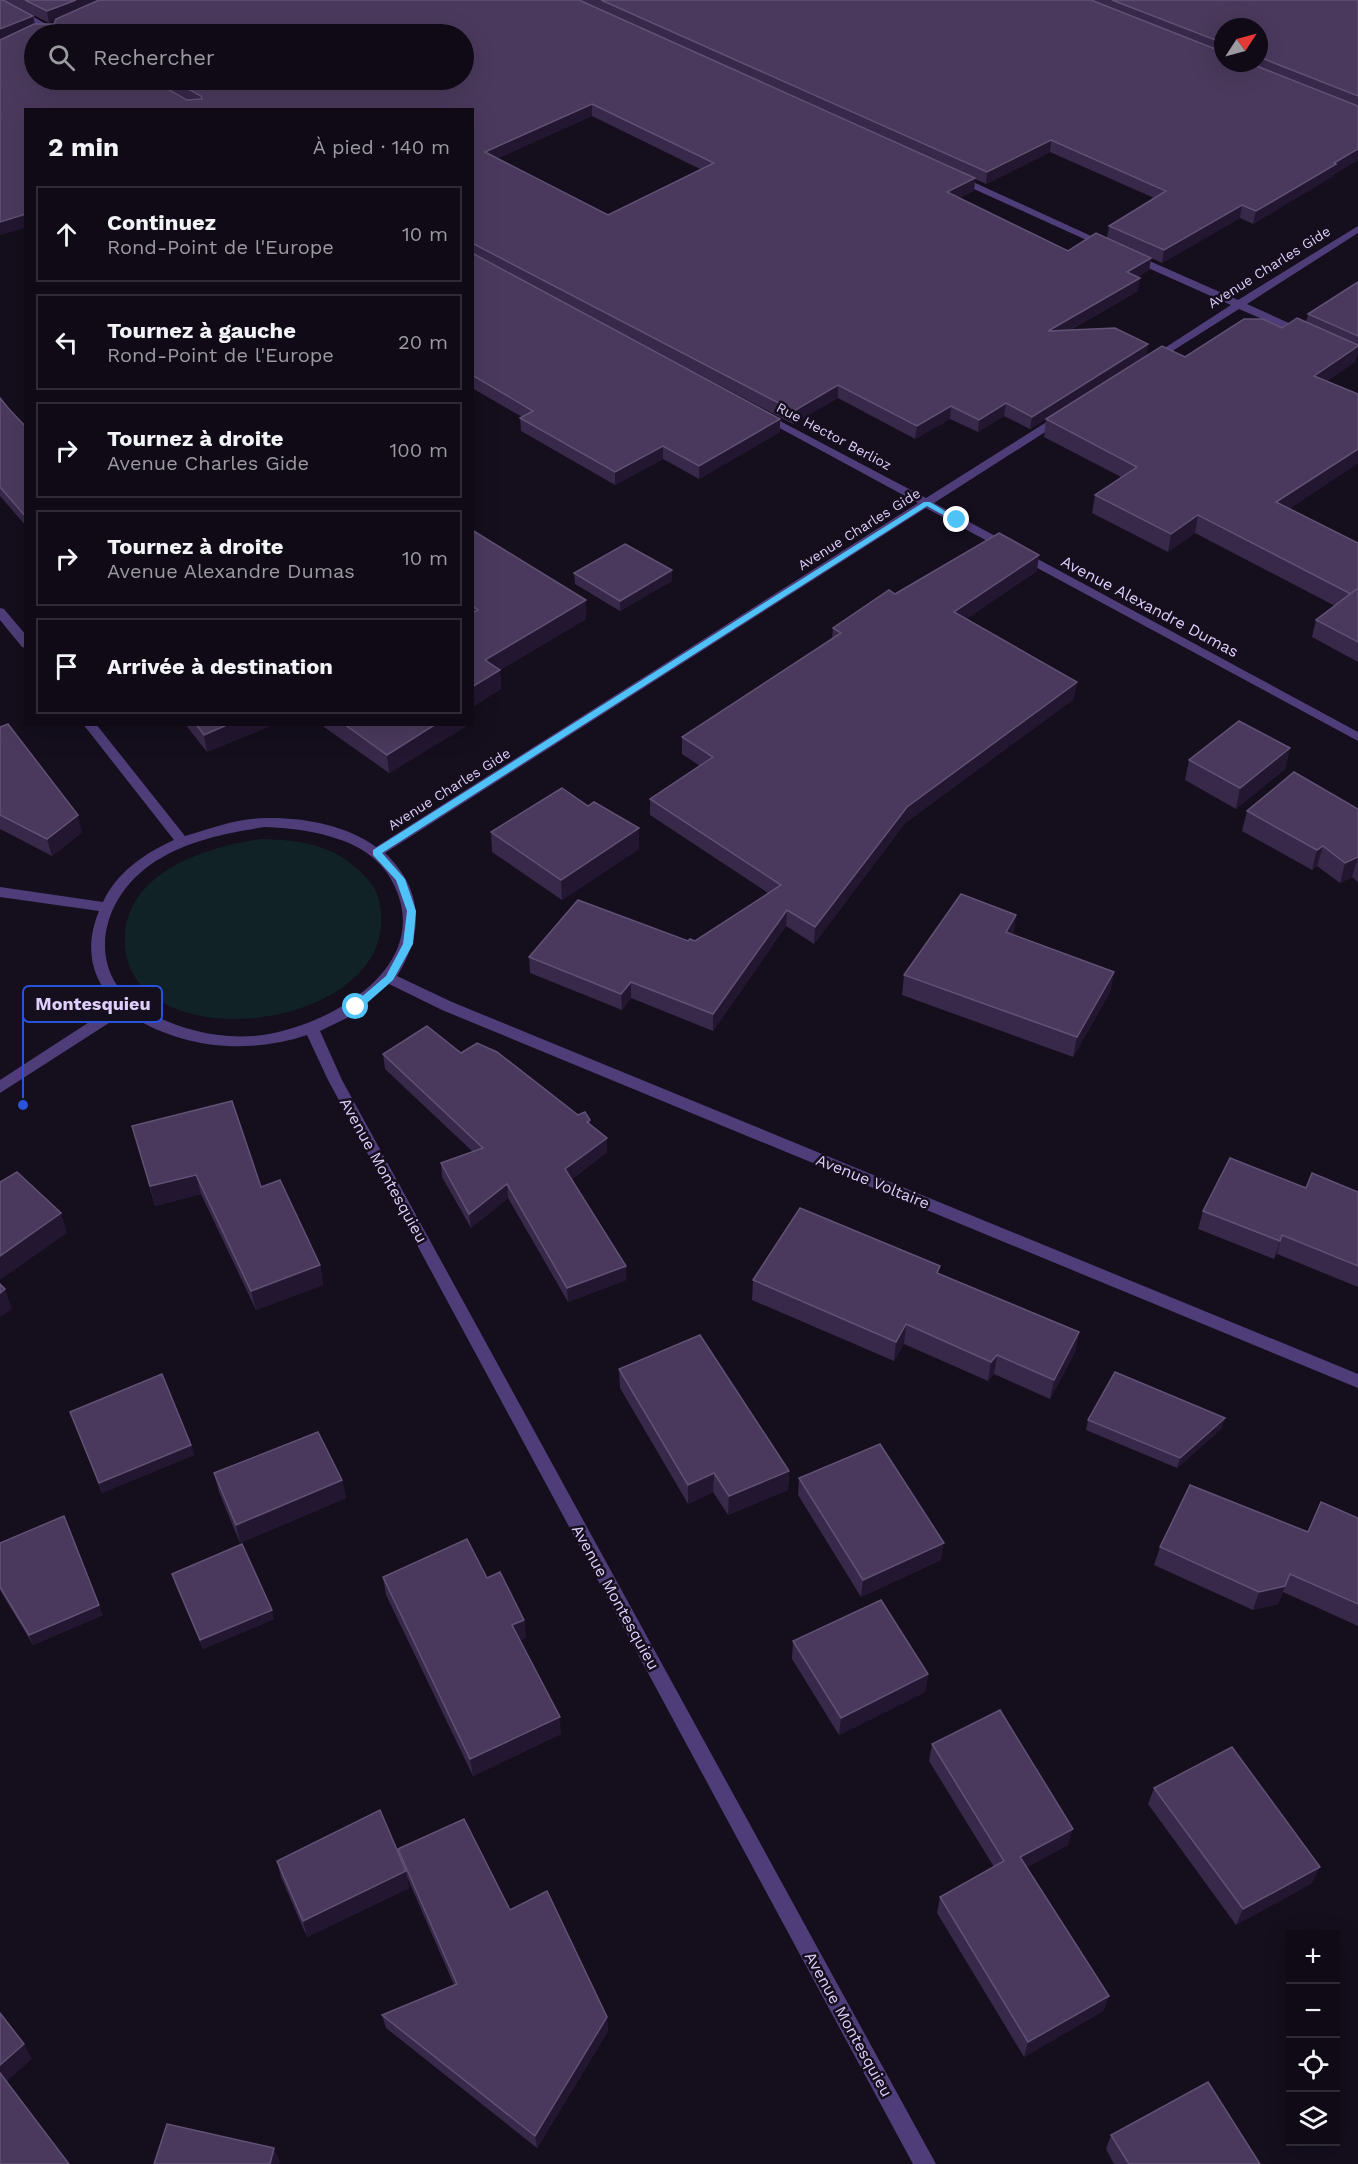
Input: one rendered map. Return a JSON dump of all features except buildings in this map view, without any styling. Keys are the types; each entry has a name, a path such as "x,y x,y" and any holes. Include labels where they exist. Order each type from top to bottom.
{"street":[{"path":"0,2 41,24"},
{"path":"945,172 1315,339"},
{"name":"Avenue Charles Gide","path":"1143,366 1358,229"},
{"name":"Avenue Charles Gide","path":"376,853 1073,410"},
{"name":"Rue Hector Berlioz","path":"757,411 927,503"},
{"name":"Avenue Alexandre Dumas","path":"927,503 1358,737"},
{"path":"0,612 24,642"},
{"path":"91,726 182,841"},
{"path":"265,822 306,825 345,835 376,853 400,879 411,911 408,944 389,978 356,1007 312,1029 261,1040 208,1041 162,1028 125,1006 103,976 96,942 106,907 123,881 150,859 182,841 223,828 265,822"},
{"path":"0,892 106,907"},
{"name":"Avenue Voltaire","path":"389,978 447,1006 1358,1381"},
{"path":"0,1087 125,1006"},
{"name":"Avenue Montesquieu","path":"312,1029 335,1080 924,2164"}],"shaded area":[{"path":"261,839 293,841 321,847 347,860 370,882 381,908 381,925 369,961 340,989 300,1008 254,1018 208,1017 168,1005 138,982 125,946 127,921 136,900 151,883 170,868 192,857 215,849"}],"place":[{"name":"Montesquieu","path":"23,1105"}],"route":[{"path":"356,1007 389,978 408,944 411,911 400,879 376,853 927,503 957,520"}]}
